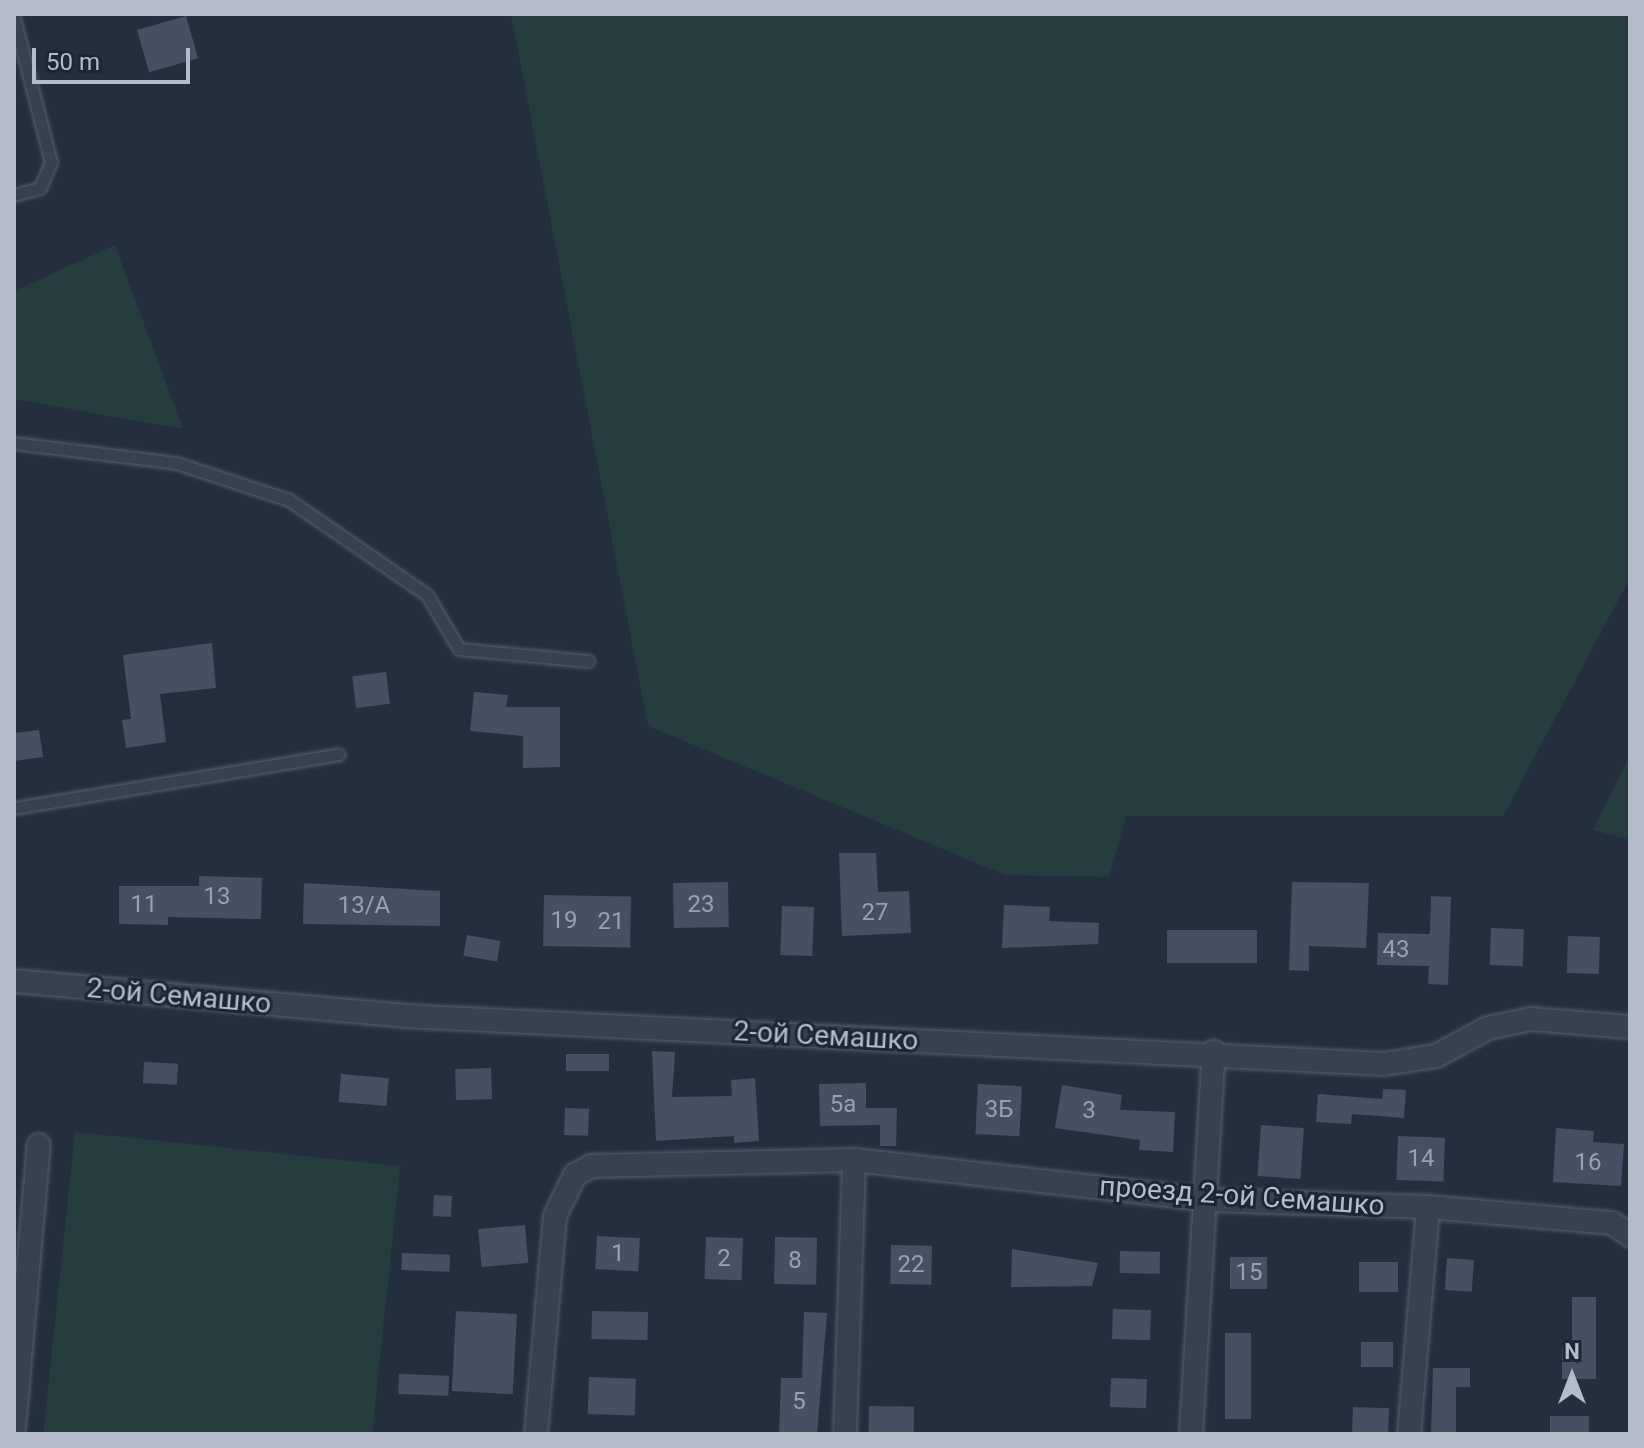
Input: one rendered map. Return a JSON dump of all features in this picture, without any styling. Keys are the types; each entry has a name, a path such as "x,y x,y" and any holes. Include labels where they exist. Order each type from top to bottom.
{"street":[{"name":"2-ой Семашко","path":"14,981 404,1016 1214,1052 1384,1064 1436,1056 1488,1028 1531,1019 1630,1027"},
{"path":"1191,1434 1208,1200 1214,1052"},
{"path":"14,1428 39,1145"},
{"path":"845,1434 854,1160"},
{"name":"проезд 2-ой Семашко","path":"536,1434 555,1216 575,1175 611,1163 854,1160 1208,1200 1428,1207 1612,1223 1629,1233"},
{"path":"1409,1434 1428,1207"}],"lane":[{"path":"14,18 51,162 40,188 14,195"},
{"path":"14,443 176,463 289,500 427,595 459,649 588,661"},
{"path":"14,808 339,754"}],"green space":[{"path":"511,14 1630,14 1630,578 1503,816 1126,816 1109,877 1005,875 648,726"},
{"path":"115,245 183,429 14,399 14,291"},
{"path":"1630,755 1630,840 1593,830"},
{"path":"75,1132 400,1166 372,1434 43,1434"}],"building":[{"path":"186,16 198,58 149,72 137,30"},
{"path":"212,643 216,688 160,694 166,742 126,748 122,720 131,719 123,655"},
{"path":"386,672 390,704 356,708 352,676"},
{"path":"474,692 508,695 506,707 560,707 560,767 523,768 523,736 470,731"},
{"path":"39,730 43,757 14,761 14,733"},
{"path":"839,853 876,853 878,892 909,891 911,933 842,936"},
{"path":"199,876 262,878 261,919 168,917 168,925 119,924 119,886 199,886"},
{"path":"728,882 729,927 674,928 673,883"},
{"path":"1292,882 1369,883 1366,948 1309,946 1309,971 1289,970"},
{"path":"304,883 440,891 440,926 303,924"},
{"path":"544,895 631,897 630,948 543,946"},
{"path":"1431,896 1451,897 1448,985 1428,984 1429,966 1377,965 1378,933 1430,934"},
{"path":"1004,905 1050,907 1049,921 1099,923 1098,944 1002,948"},
{"path":"782,906 814,907 812,956 780,955"},
{"path":"1491,928 1524,929 1523,966 1490,965"},
{"path":"1167,930 1257,930 1257,963 1167,963"},
{"path":"467,935 500,941 497,962 463,956"},
{"path":"1568,936 1600,937 1599,974 1567,973"},
{"path":"652,1051 675,1052 672,1097 732,1096 731,1080 755,1078 759,1141 734,1143 734,1136 656,1141"},
{"path":"566,1054 609,1054 609,1071 566,1071"},
{"path":"144,1062 178,1064 177,1085 143,1083"},
{"path":"491,1068 492,1099 456,1100 455,1069"},
{"path":"341,1074 389,1078 386,1106 339,1102"},
{"path":"866,1083 866,1108 897,1108 896,1146 880,1146 880,1125 820,1126 819,1084"},
{"path":"978,1084 1022,1086 1019,1136 975,1134"},
{"path":"1062,1085 1122,1095 1120,1110 1175,1112 1173,1152 1139,1150 1140,1140 1055,1128"},
{"path":"1383,1089 1406,1090 1404,1118 1352,1114 1351,1124 1316,1122 1318,1094 1382,1099"},
{"path":"565,1108 589,1109 588,1136 564,1135"},
{"path":"1261,1125 1304,1128 1300,1179 1257,1176"},
{"path":"1556,1128 1594,1131 1593,1142 1624,1144 1621,1186 1553,1182"},
{"path":"1398,1136 1445,1138 1443,1182 1396,1180"},
{"path":"434,1195 452,1196 451,1217 433,1216"},
{"path":"525,1225 528,1263 481,1267 478,1229"},
{"path":"597,1236 640,1238 638,1271 595,1269"},
{"path":"706,1237 743,1238 742,1280 705,1279"},
{"path":"775,1237 817,1238 816,1285 774,1284"},
{"path":"891,1245 932,1246 931,1285 890,1284"},
{"path":"1012,1249 1098,1263 1092,1286 1011,1287"},
{"path":"1120,1251 1160,1252 1160,1274 1120,1273"},
{"path":"402,1253 450,1255 449,1272 401,1270"},
{"path":"1230,1257 1267,1257 1267,1289 1230,1289"},
{"path":"1447,1258 1474,1260 1472,1292 1445,1290"},
{"path":"1359,1262 1398,1262 1398,1292 1359,1292"},
{"path":"1572,1297 1596,1297 1596,1379 1562,1379 1562,1347 1572,1347"},
{"path":"1113,1309 1151,1310 1150,1340 1112,1339"},
{"path":"456,1311 517,1314 513,1394 452,1391"},
{"path":"592,1311 648,1312 648,1340 592,1339"},
{"path":"804,1312 827,1313 817,1434 779,1434 781,1378 802,1378"},
{"path":"1225,1333 1251,1333 1251,1419 1225,1419"},
{"path":"1361,1342 1393,1342 1393,1367 1361,1367"},
{"path":"1433,1368 1470,1368 1470,1387 1456,1387 1456,1434 1431,1434"},
{"path":"399,1374 449,1376 448,1396 398,1394"},
{"path":"589,1377 636,1379 635,1416 588,1414"},
{"path":"1111,1378 1147,1379 1146,1408 1110,1407"},
{"path":"869,1406 914,1407 914,1434 869,1434"},
{"path":"1353,1407 1389,1408 1388,1434 1352,1434"},
{"path":"1550,1416 1589,1416 1589,1434 1550,1434"}]}
